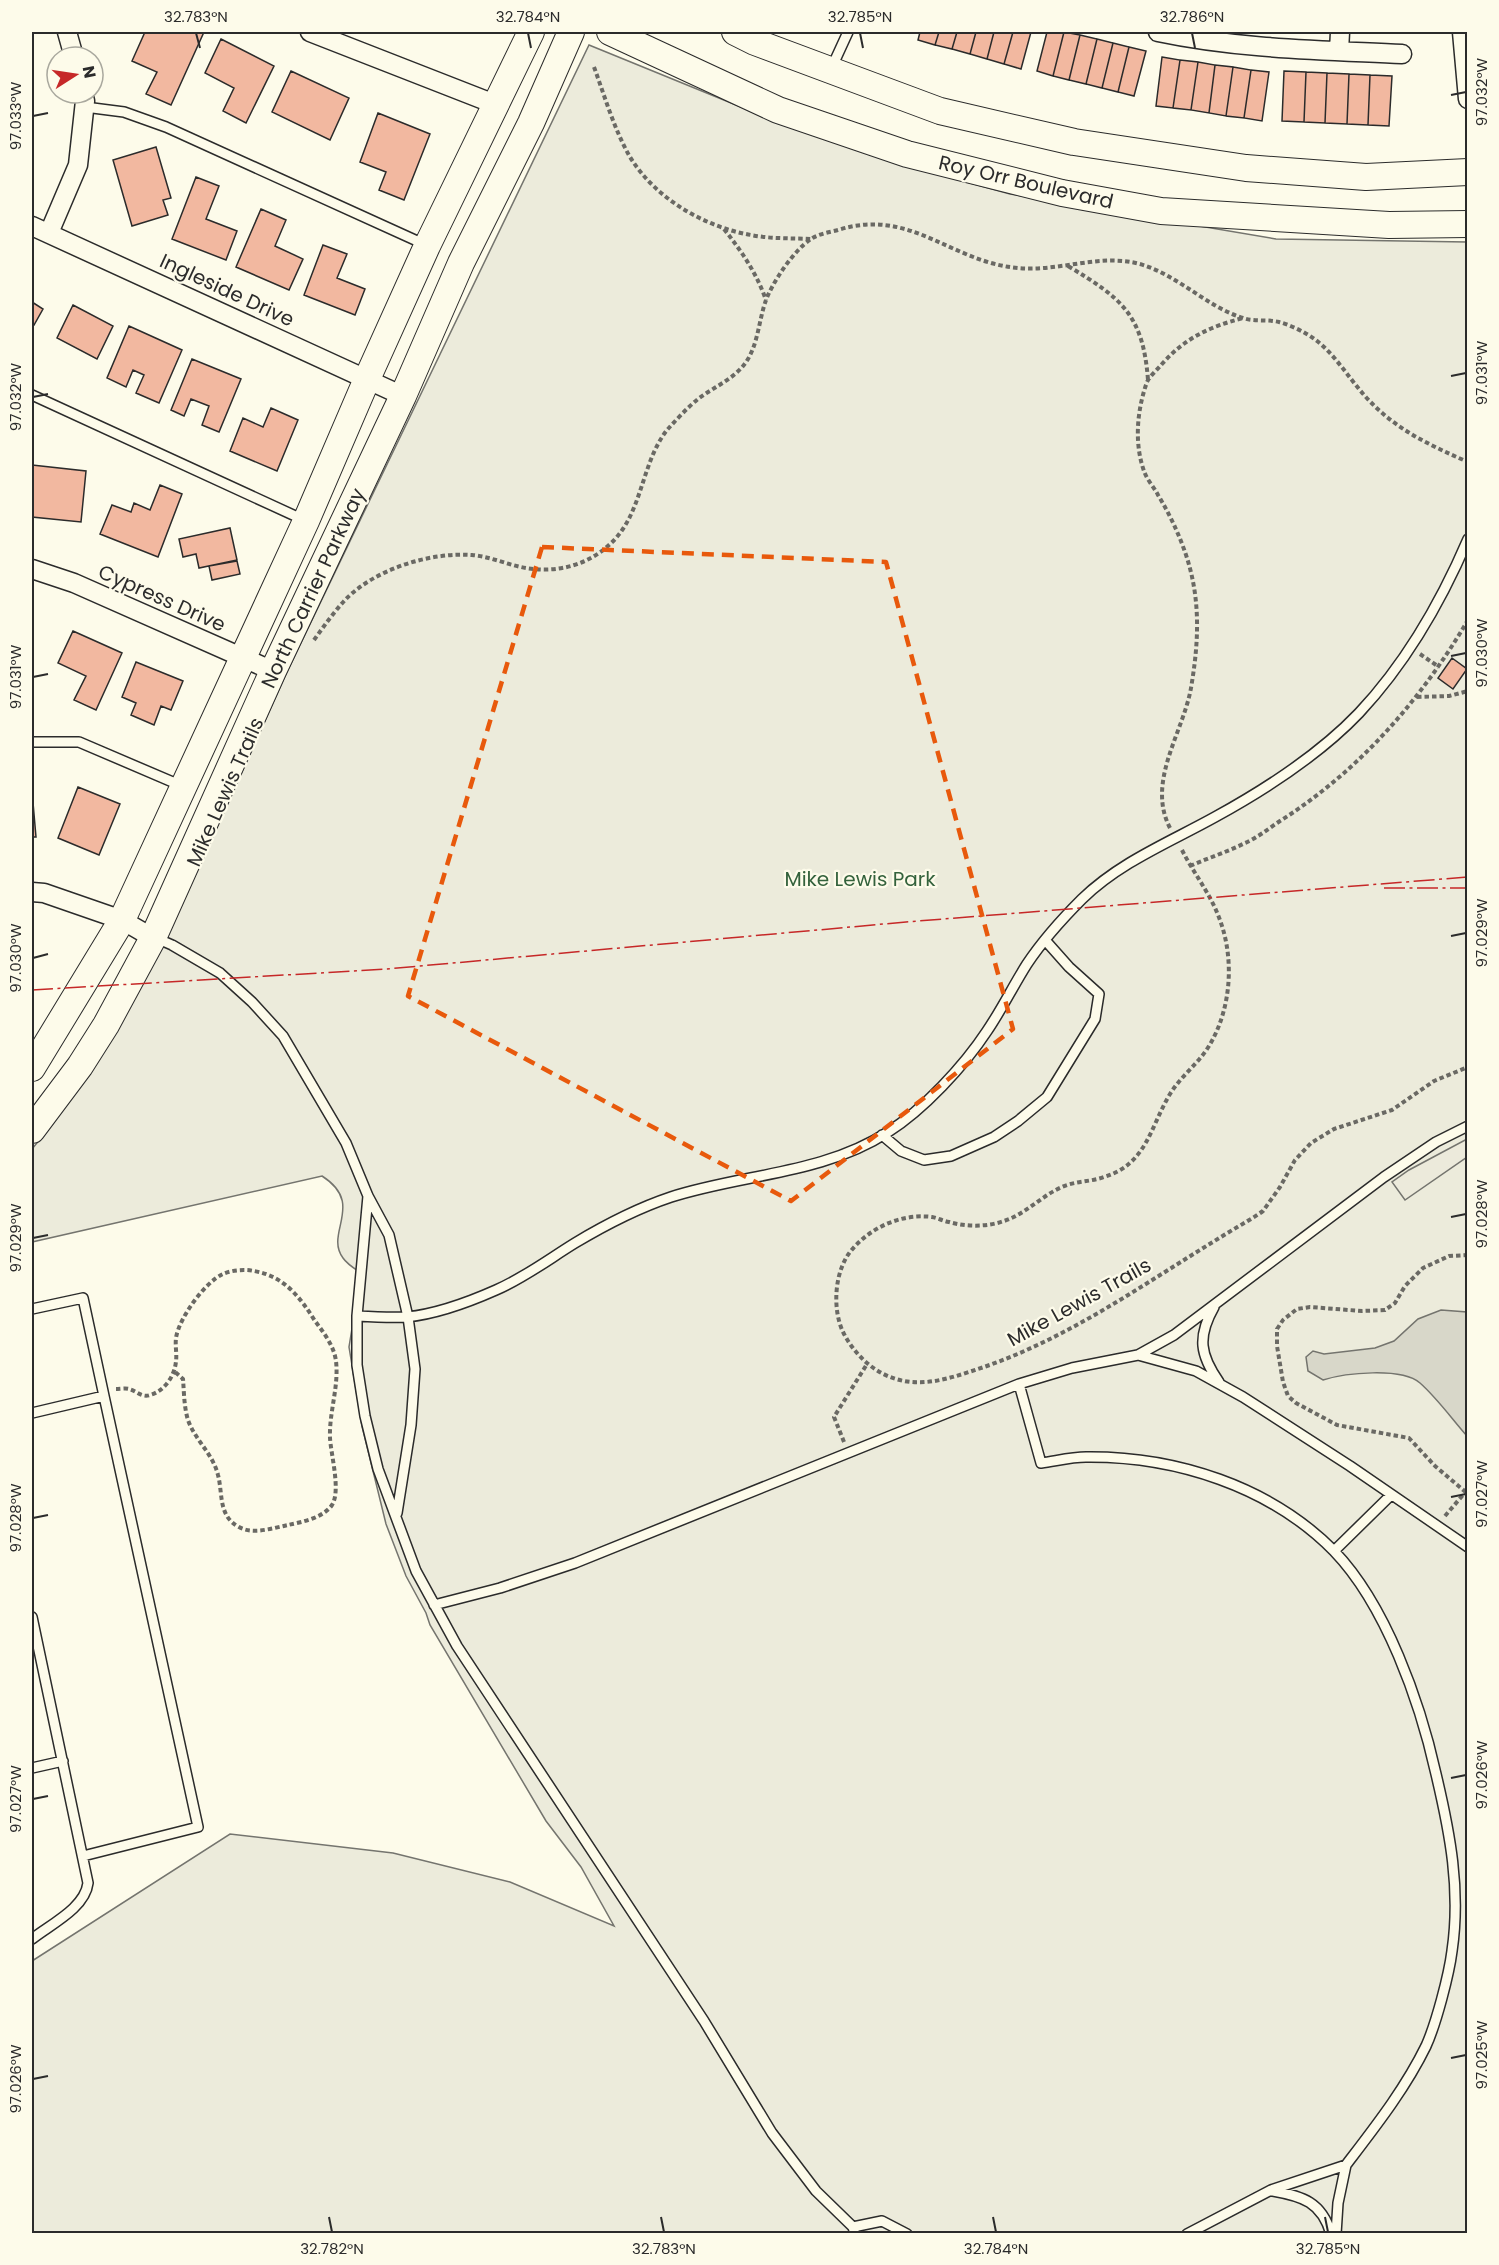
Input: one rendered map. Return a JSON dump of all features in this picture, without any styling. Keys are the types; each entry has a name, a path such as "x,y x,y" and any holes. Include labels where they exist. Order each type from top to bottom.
{"main road":[{"name":"North Carrier Parkway","path":"32,1068 122,920 306,522 427,246 531,32"},
{"name":"North Carrier Parkway","path":"32,1130 85,1058 123,996 153,938 273,671 403,396 461,263 531,123 571,32"},
{"name":"Roy Orr Boulevard","path":"609,32 778,110 907,153 1062,194 1161,211 1389,225 1467,224"},
{"path":"735,32 755,42 940,111 1074,142 1246,168 1366,177 1467,172"}],"street":[{"path":"309,32 497,105"},
{"path":"1158,32 1202,41 1402,54"},
{"path":"1339,51 1340,32"},
{"path":"1462,32 1467,99"},
{"path":"49,233 78,165 84,105"},
{"name":"Ingleside Drive","path":"32,226 403,396"},
{"name":"Cypress Drive","path":"32,569 74,583 273,671"},
{"path":"32,892 44,893 122,920 153,938"}],"lane":[{"path":"831,69 848,32"},
{"path":"101,105 166,127 427,246"},
{"path":"32,395 306,522"},
{"path":"357,1317 408,1317 451,1306 497,1290 624,1216 670,1197 807,1166 847,1152 882,1135 925,1102 955,1072 986,1033 1027,964 1045,940 1084,897 1112,874 1225,811 1297,766 1358,714 1391,675 1410,647 1451,579 1467,539"},
{"path":"32,742 79,742 184,786"},
{"path":"153,938 172,945 220,973 252,1002 283,1036 346,1143 368,1196 389,1234 408,1317 415,1369 411,1425 397,1515"},
{"path":"882,1135 901,1151 924,1160 951,1156 994,1137 1047,1097 1095,1019 1098,994 1045,940"},
{"path":"434,1605 500,1588 575,1563 1019,1384 1072,1368 1138,1355 1174,1335 1384,1177 1436,1142 1467,1126"},
{"path":"368,1196 357,1317 357,1365 365,1416 378,1469 416,1571 457,1646 704,2021 772,2133 816,2191 854,2230 882,2221 907,2234"},
{"path":"32,1309 83,1298 198,1827 83,1856"},
{"path":"1215,1304 1203,1326 1203,1347 1207,1365 1221,1384"},
{"path":"1138,1355 1196,1371 1244,1397 1467,1547"},
{"path":"1019,1384 1041,1463 1083,1457 1127,1458 1175,1466 1216,1478 1259,1496 1298,1521 1334,1551 1358,1583 1380,1617 1417,1704 1432,1756 1454,1864 1456,1910 1452,1953 1427,2044 1405,2084 1346,2165 1338,2203 1336,2234"},
{"path":"32,1413 104,1393"},
{"path":"1334,1551 1391,1495"},
{"path":"32,1617 34,1645 63,1761 88,1883 87,1894 73,1909 32,1939"},
{"path":"32,1768 63,1761"},
{"path":"1187,2234 1271,2190 1346,2165"},
{"path":"1271,2190 1298,2195 1316,2206 1328,2223 1331,2234"}],"path":[{"name":"Mike Lewis Trails","path":"594,67 620,135 631,157 647,179 687,211 724,229 750,235 811,239 844,228 872,224 901,226 930,237 957,252 1000,266 1041,269 1116,260 1138,264 1164,273 1243,318"},
{"name":"Mike Lewis Trails","path":"724,229 757,276 766,300"},
{"name":"Mike Lewis Trails","path":"311,645 347,598 386,572 418,561 440,556 472,555 534,570 564,568 594,557 609,545 626,527 656,448 666,432 698,399 734,375 748,360 766,300 790,260 811,239"},
{"name":"Mike Lewis Trails","path":"1068,265 1114,296 1129,312 1146,352 1148,380 1136,438 1144,473 1172,519 1186,554 1193,582 1199,626 1188,704 1161,784 1161,804 1190,866 1218,914 1226,940 1227,996 1210,1043 1169,1096 1149,1140 1131,1164 1106,1177 1064,1186 1045,1196 1024,1212 1002,1222 976,1226 952,1223 932,1217 910,1217 886,1224 868,1234 849,1254 840,1275 836,1302 841,1328 852,1350 867,1364 889,1376 911,1382 935,1381 989,1366 1055,1337 1108,1307 1263,1211 1295,1160 1311,1143 1334,1129 1392,1110 1434,1081 1467,1067"},
{"name":"Mike Lewis Trails","path":"1148,380 1170,355 1191,338 1215,325 1243,318 1278,322 1308,334 1329,353 1365,397 1411,436 1467,462"},
{"path":"1190,866 1246,843 1305,805 1355,764 1417,697 1439,667 1467,620"},
{"path":"1410,647 1439,667"},
{"path":"1417,697 1449,696 1467,691"},
{"path":"1437,1526 1467,1492 1435,1466 1409,1438 1337,1425 1296,1403 1288,1396 1283,1382 1277,1347 1277,1329 1283,1320 1297,1310 1310,1307 1362,1311 1385,1310 1395,1303 1405,1286 1423,1268 1449,1256 1467,1255"},
{"path":"104,1393 129,1388 141,1395 150,1396 164,1386 174,1371 177,1360 176,1339 179,1328 188,1311 208,1285 223,1274 234,1270 254,1271 273,1276 290,1287 303,1302 325,1335 336,1361 335,1398 330,1433 336,1493 334,1503 327,1511 298,1523 263,1530 250,1531 239,1527 226,1517 222,1507 218,1473 191,1428 187,1417 183,1379 174,1371"},
{"path":"848,1453 834,1417 867,1364"}],"highlighted area":[{"path":"542,547 886,562 1013,1029 791,1201 408,996"}],"green space":[{"name":"Mike Lewis Park","path":"589,45 768,118 894,162 1010,194 1276,239 1467,242 1467,2233 32,2234 32,1961 230,1834 393,1853 510,1882 614,1926 581,1867 546,1821 430,1625 406,1576 386,1524 362,1426 349,1347 361,1273 345,1260 338,1248 343,1208 341,1197 335,1187 322,1176 32,1242 32,1149 54,1122 184,900 286,674"}],"shaded area":[{"path":"1467,1139 1467,1157 1405,1200 1392,1182 1409,1170"},
{"path":"1441,1310 1467,1312 1467,1436 1432,1395 1411,1378 1387,1373 1373,1373 1345,1375 1323,1380 1308,1371 1306,1357 1313,1351 1324,1354 1375,1348 1394,1341 1418,1319"}],"building":[{"path":"145,32 204,32 171,105 146,94 157,72 132,61"},
{"path":"920,32 939,32 935,45 918,40"},
{"path":"939,32 957,32 952,49 935,45"},
{"path":"957,32 976,32 970,54 952,49"},
{"path":"976,32 994,32 987,59 970,54"},
{"path":"994,32 1013,32 1004,64 987,59"},
{"path":"1013,32 1031,32 1021,69 1004,64"},
{"path":"1047,32 1064,32 1053,76 1037,71"},
{"path":"1064,32 1080,35 1069,80 1053,76"},
{"path":"1080,35 1097,39 1086,84 1069,80"},
{"path":"221,39 274,66 246,123 223,111 234,88 205,73"},
{"path":"1097,39 1113,43 1102,88 1086,84"},
{"path":"1113,43 1129,47 1118,92 1102,88"},
{"path":"1129,47 1146,51 1134,96 1118,92"},
{"path":"1162,57 1180,60 1173,108 1156,106"},
{"path":"1180,60 1198,62 1191,110 1173,108"},
{"path":"1198,62 1215,65 1209,113 1191,110"},
{"path":"1215,65 1233,67 1226,116 1209,113"},
{"path":"1233,67 1251,70 1244,118 1226,116"},
{"path":"1251,70 1269,72 1262,121 1244,118"},
{"path":"291,71 349,98 330,140 272,112"},
{"path":"1284,71 1306,72 1304,122 1282,121"},
{"path":"1306,72 1327,73 1325,123 1304,122"},
{"path":"1327,73 1349,74 1347,124 1325,123"},
{"path":"1349,74 1370,75 1368,125 1347,124"},
{"path":"1370,75 1392,76 1389,126 1368,125"},
{"path":"378,113 430,134 404,200 379,190 386,172 360,162"},
{"path":"156,147 171,198 163,200 168,215 132,226 113,160"},
{"path":"196,177 219,186 206,219 237,231 226,260 172,239"},
{"path":"261,209 286,220 275,246 303,259 289,290 236,267"},
{"path":"323,245 347,254 337,278 365,289 355,315 304,295"},
{"path":"32,302 43,309 34,325 32,324"},
{"path":"73,305 113,326 97,359 57,338"},
{"path":"129,326 182,350 159,403 136,393 144,375 133,370 126,387 107,378"},
{"path":"192,359 241,379 219,432 202,425 209,406 191,399 184,416 171,410"},
{"path":"271,408 298,420 277,471 230,451 243,418 263,427"},
{"path":"32,465 86,471 81,522 32,517"},
{"path":"160,485 182,494 158,557 100,534 112,505 131,512 134,503 150,510"},
{"path":"230,528 237,560 199,568 196,554 183,557 179,539"},
{"path":"237,561 240,574 212,580 209,566"},
{"path":"73,631 122,653 96,710 74,700 86,676 58,663"},
{"path":"1452,658 1467,669 1453,689 1438,678"},
{"path":"136,662 183,681 171,710 161,706 154,725 131,715 136,703 122,697"},
{"path":"78,787 120,804 99,855 58,838"},
{"path":"32,791 36,837 32,837"}],"power":[{"path":"32,990 387,969 906,922 1468,877"},
{"path":"1384,888 1468,888"}]}
